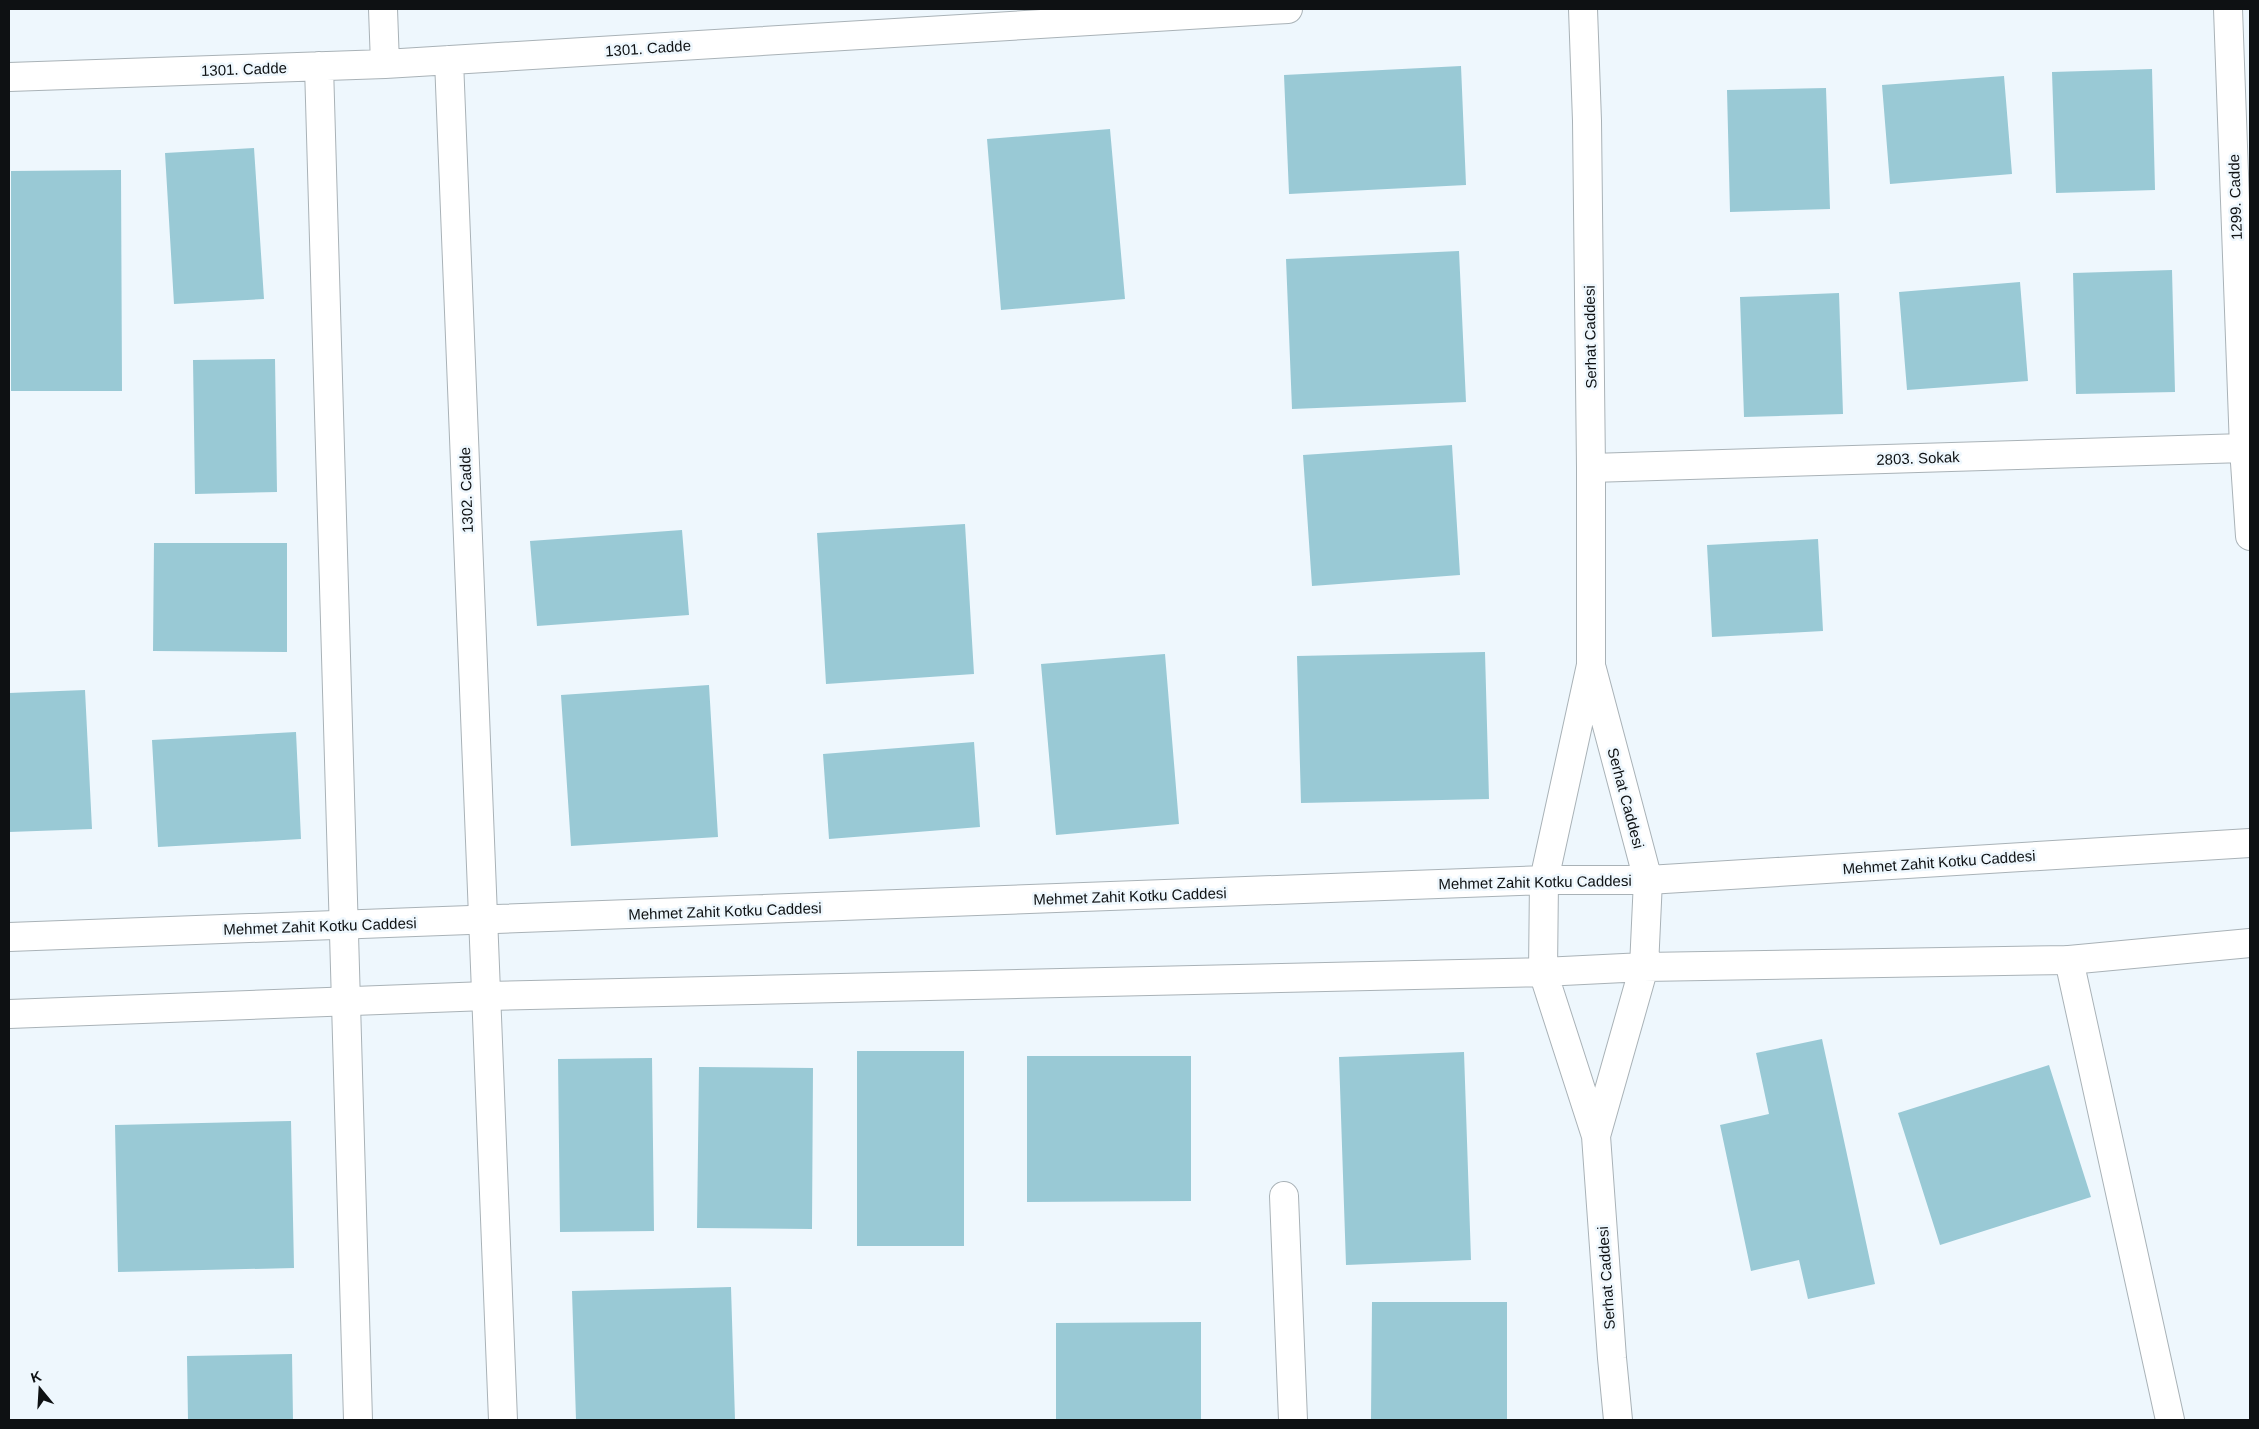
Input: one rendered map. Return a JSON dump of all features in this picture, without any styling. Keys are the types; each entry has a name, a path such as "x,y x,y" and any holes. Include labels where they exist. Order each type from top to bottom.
{"main road":[{"path":"382,9 385,64"},
{"name":"1301. Cadde","path":"9,77 385,64 1288,9"},
{"name":"Serhat Caddesi","path":"1583,9 1587,121 1591,665 1544,880 1543,972 1596,1136 1618,1420"},
{"name":"1299. Cadde","path":"2228,9 2244,448 2250,536"},
{"name":"1302. Cadde","path":"449,60 503,1420"},
{"path":"319,66 358,1420"},
{"name":"2803. Sokak","path":"1591,468 2244,448"},
{"name":"Serhat Caddesi","path":"1591,665 1648,880 1644,967 1596,1136"},
{"name":"Mehmet Zahit Kotku Caddesi","path":"9,937 1544,880 1648,880 2250,843"},
{"path":"9,1014 486,996 1543,972 1644,967 2069,960 2250,943"},
{"path":"2069,960 2170,1420"},
{"path":"1284,1196 1294,1420"}],"building":[{"path":"1461,66 1466,185 1289,194 1284,75"},
{"path":"2152,69 2155,190 2056,193 2052,72"},
{"path":"2004,76 2012,174 1890,184 1882,85"},
{"path":"1826,88 1830,209 1730,212 1727,90"},
{"path":"1110,129 1125,299 1001,310 987,139"},
{"path":"254,148 264,299 174,304 165,153"},
{"path":"121,170 122,391 11,391 11,171"},
{"path":"1459,251 1466,402 1292,409 1286,259"},
{"path":"2172,270 2175,392 2076,394 2073,273"},
{"path":"2020,282 2028,381 1907,390 1899,292"},
{"path":"1839,293 1843,414 1744,417 1740,297"},
{"path":"275,359 277,492 195,494 193,360"},
{"path":"1452,445 1460,575 1312,586 1303,455"},
{"path":"965,524 974,674 826,684 817,533"},
{"path":"682,530 689,615 537,626 530,541"},
{"path":"1818,539 1823,631 1712,637 1707,545"},
{"path":"154,543 287,543 287,652 153,651"},
{"path":"1485,652 1489,799 1301,803 1297,656"},
{"path":"1165,654 1179,824 1056,835 1041,664"},
{"path":"709,685 718,837 571,846 561,695"},
{"path":"85,690 92,829 9,832 9,693"},
{"path":"296,732 301,839 158,847 152,740"},
{"path":"974,742 980,827 829,839 823,754"},
{"path":"1822,1039 1875,1284 1808,1299 1799,1260 1751,1271 1720,1125 1769,1114 1756,1053"},
{"path":"857,1051 964,1051 964,1246 857,1246"},
{"path":"1464,1052 1471,1260 1346,1265 1339,1057"},
{"path":"1027,1056 1191,1056 1191,1201 1027,1202"},
{"path":"652,1058 654,1231 560,1232 558,1059"},
{"path":"2049,1065 2091,1197 1940,1245 1898,1113"},
{"path":"699,1067 813,1068 812,1229 697,1228"},
{"path":"291,1121 294,1268 118,1272 115,1125"},
{"path":"731,1287 735,1420 576,1420 572,1291"},
{"path":"1372,1302 1507,1302 1507,1420 1371,1420"},
{"path":"1201,1322 1201,1420 1056,1420 1056,1323"},
{"path":"292,1354 293,1420 188,1420 187,1356"}]}
